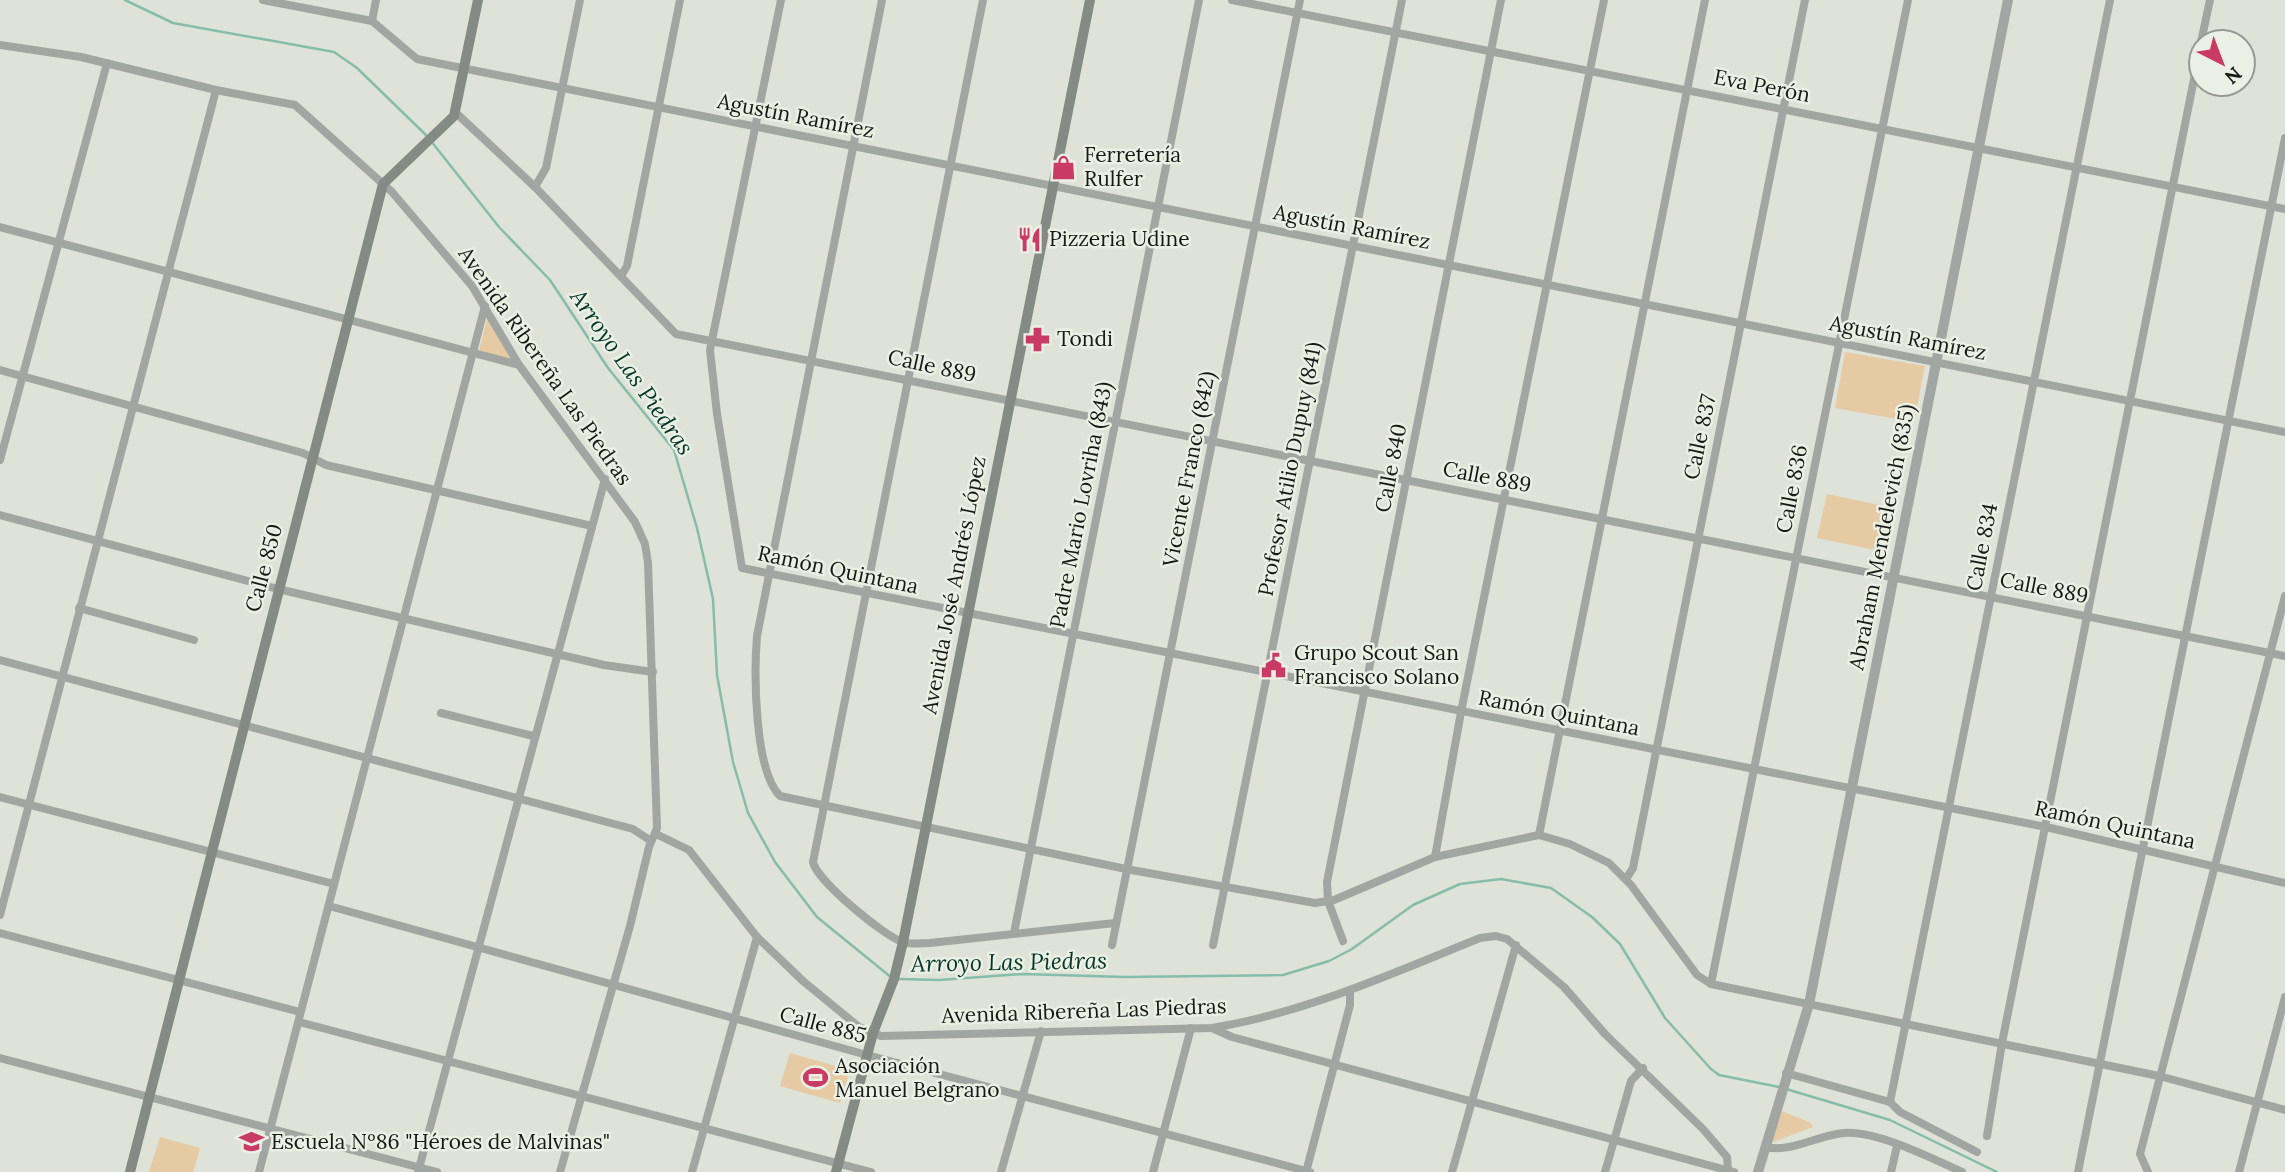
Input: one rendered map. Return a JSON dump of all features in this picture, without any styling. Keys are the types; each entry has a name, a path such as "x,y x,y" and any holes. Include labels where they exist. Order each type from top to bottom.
{"main road":[{"path":"383,184 442,130 455,112 478,0"},
{"name":"Avenida José Andrés López","path":"837,1167 874,1028 903,942 1090,0"},
{"name":"Calle 850","path":"130,1172 383,184"}],"street":[{"path":"263,0 372,21 376,0"},
{"path":"535,187 545,168 580,0"},
{"path":"455,112 535,187 621,276 628,262 680,0"},
{"path":"712,341 781,0"},
{"path":"882,0 757,636 756,672 768,776 780,796 1126,869 1309,902 1328,901 1435,857 1539,835 1596,855 1626,879 1697,975 1711,984 2159,1076 2285,1110"},
{"path":"983,0 813,862 816,872 827,884 903,942 930,943 1115,923"},
{"name":"Padre Mario Lovriha (843)","path":"1014,933 1199,0"},
{"name":"Eva Perón","path":"1232,0 2285,209"},
{"name":"Vicente Franco (842)","path":"1112,945 1300,0"},
{"name":"Profesor Atilio Dupuy (841)","path":"1213,945 1402,0"},
{"name":"Calle 840","path":"1343,941 1328,901 1327,882 1501,0"},
{"path":"1435,857 1461,712 1604,0"},
{"path":"1539,835 1705,0"},
{"name":"Calle 837","path":"1626,879 1633,868 1805,0"},
{"name":"Calle 836","path":"1711,984 1908,0"},
{"name":"Abraham Mendelevich (835)","path":"1758,1172 1785,1075 1810,1004 2008,0"},
{"name":"Calle 834","path":"1890,1102 2110,0"},
{"path":"2204,28 2210,0"},
{"name":"Agustín Ramírez","path":"372,21 412,57 1742,321 1839,343 2285,432"},
{"name":"Avenida Ribereña Las Piedras","path":"0,45 107,63 216,90 295,105 383,184 472,286 519,365 635,522 647,551 653,672 653,838 689,850 757,937 859,1027 874,1028 892,1036 1212,1028 1256,1020 1350,990 1480,938 1496,936 1516,945 1564,987 1605,1034 1643,1068 1725,1153 1731,1171"},
{"path":"0,460 107,63"},
{"path":"0,915 216,90"},
{"path":"1987,1136 2002,1043 2190,98"},
{"path":"2078,1172 2285,138"},
{"path":"0,227 519,365"},
{"name":"Calle 889","path":"621,276 666,327 682,336 810,359 2285,656"},
{"path":"259,1172 485,306"},
{"name":"Ramón Quintana","path":"712,341 710,355 717,414 742,568 1852,791 2046,827 2285,883"},
{"path":"0,370 314,459 326,465 592,526"},
{"path":"418,1170 533,736 605,479"},
{"path":"0,515 278,589 404,616 604,665 653,672"},
{"path":"2148,1172 2140,1154 2285,596"},
{"path":"79,608 194,640"},
{"path":"0,660 518,798 653,838 560,1172"},
{"path":"441,713 533,736"},
{"path":"0,797 334,884"},
{"name":"Calle 885","path":"329,906 733,1019 1307,1172"},
{"path":"0,933 300,1012"},
{"path":"692,1172 757,937"},
{"path":"1452,1172 1516,945"},
{"path":"1307,1172 1350,1005 1350,990"},
{"path":"2239,1172 2285,997"},
{"path":"299,1022 448,1059 837,1167 872,1172"},
{"path":"1153,1172 1191,1028"},
{"path":"1212,1028 1232,1037 1731,1171"},
{"path":"1001,1172 1041,1031"},
{"path":"0,1058 418,1170 437,1172"},
{"path":"1605,1172 1631,1081 1643,1068"},
{"path":"1785,1075 1890,1102 1900,1112 1977,1152"},
{"path":"1765,1147 1781,1148 1844,1133 1860,1134 1962,1172"},
{"path":"1891,1172 1897,1146"}],"shaded area":[{"path":"489,319 512,360 479,351"},
{"path":"1845,352 1925,366 1914,422 1835,408"},
{"path":"1827,494 1893,508 1885,552 1817,538"},
{"name":"Asociación Manuel Belgrano","path":"790,1053 850,1070 840,1103 780,1086"},
{"path":"1782,1111 1811,1123 1813,1127 1773,1142 1771,1139"},
{"path":"160,1137 200,1148 193,1172 149,1172"}],"waterway":[{"name":"Arroyo Las Piedras","path":"125,0 173,23 334,52 357,68 427,136"},
{"name":"Arroyo Las Piedras","path":"431,141 499,227 550,280 608,368 674,450 697,528 713,599 717,675 733,762 748,813 775,862 817,917 892,978"},
{"name":"Arroyo Las Piedras","path":"898,979 939,980 1023,974 1124,977 1283,975 1329,961 1352,949 1413,905 1460,884 1501,879 1551,888 1592,917 1620,944 1665,1018 1719,1075 1779,1087"},
{"name":"Arroyo Las Piedras","path":"1786,1089 1890,1120 1997,1172"}],"place":[{"name":"Ferretería Rulfer","path":"1064,167"},
{"name":"Pizzeria Udine","path":"1029,239"},
{"name":"Tondi","path":"1037,339"},
{"name":"Grupo Scout San Francisco Solano","path":"1274,665"},
{"name":"Asociación Manuel Belgrano","path":"815,1078"},
{"name":"Escuela Nº86 \"Héroes de Malvinas\"","path":"251,1142"}]}
